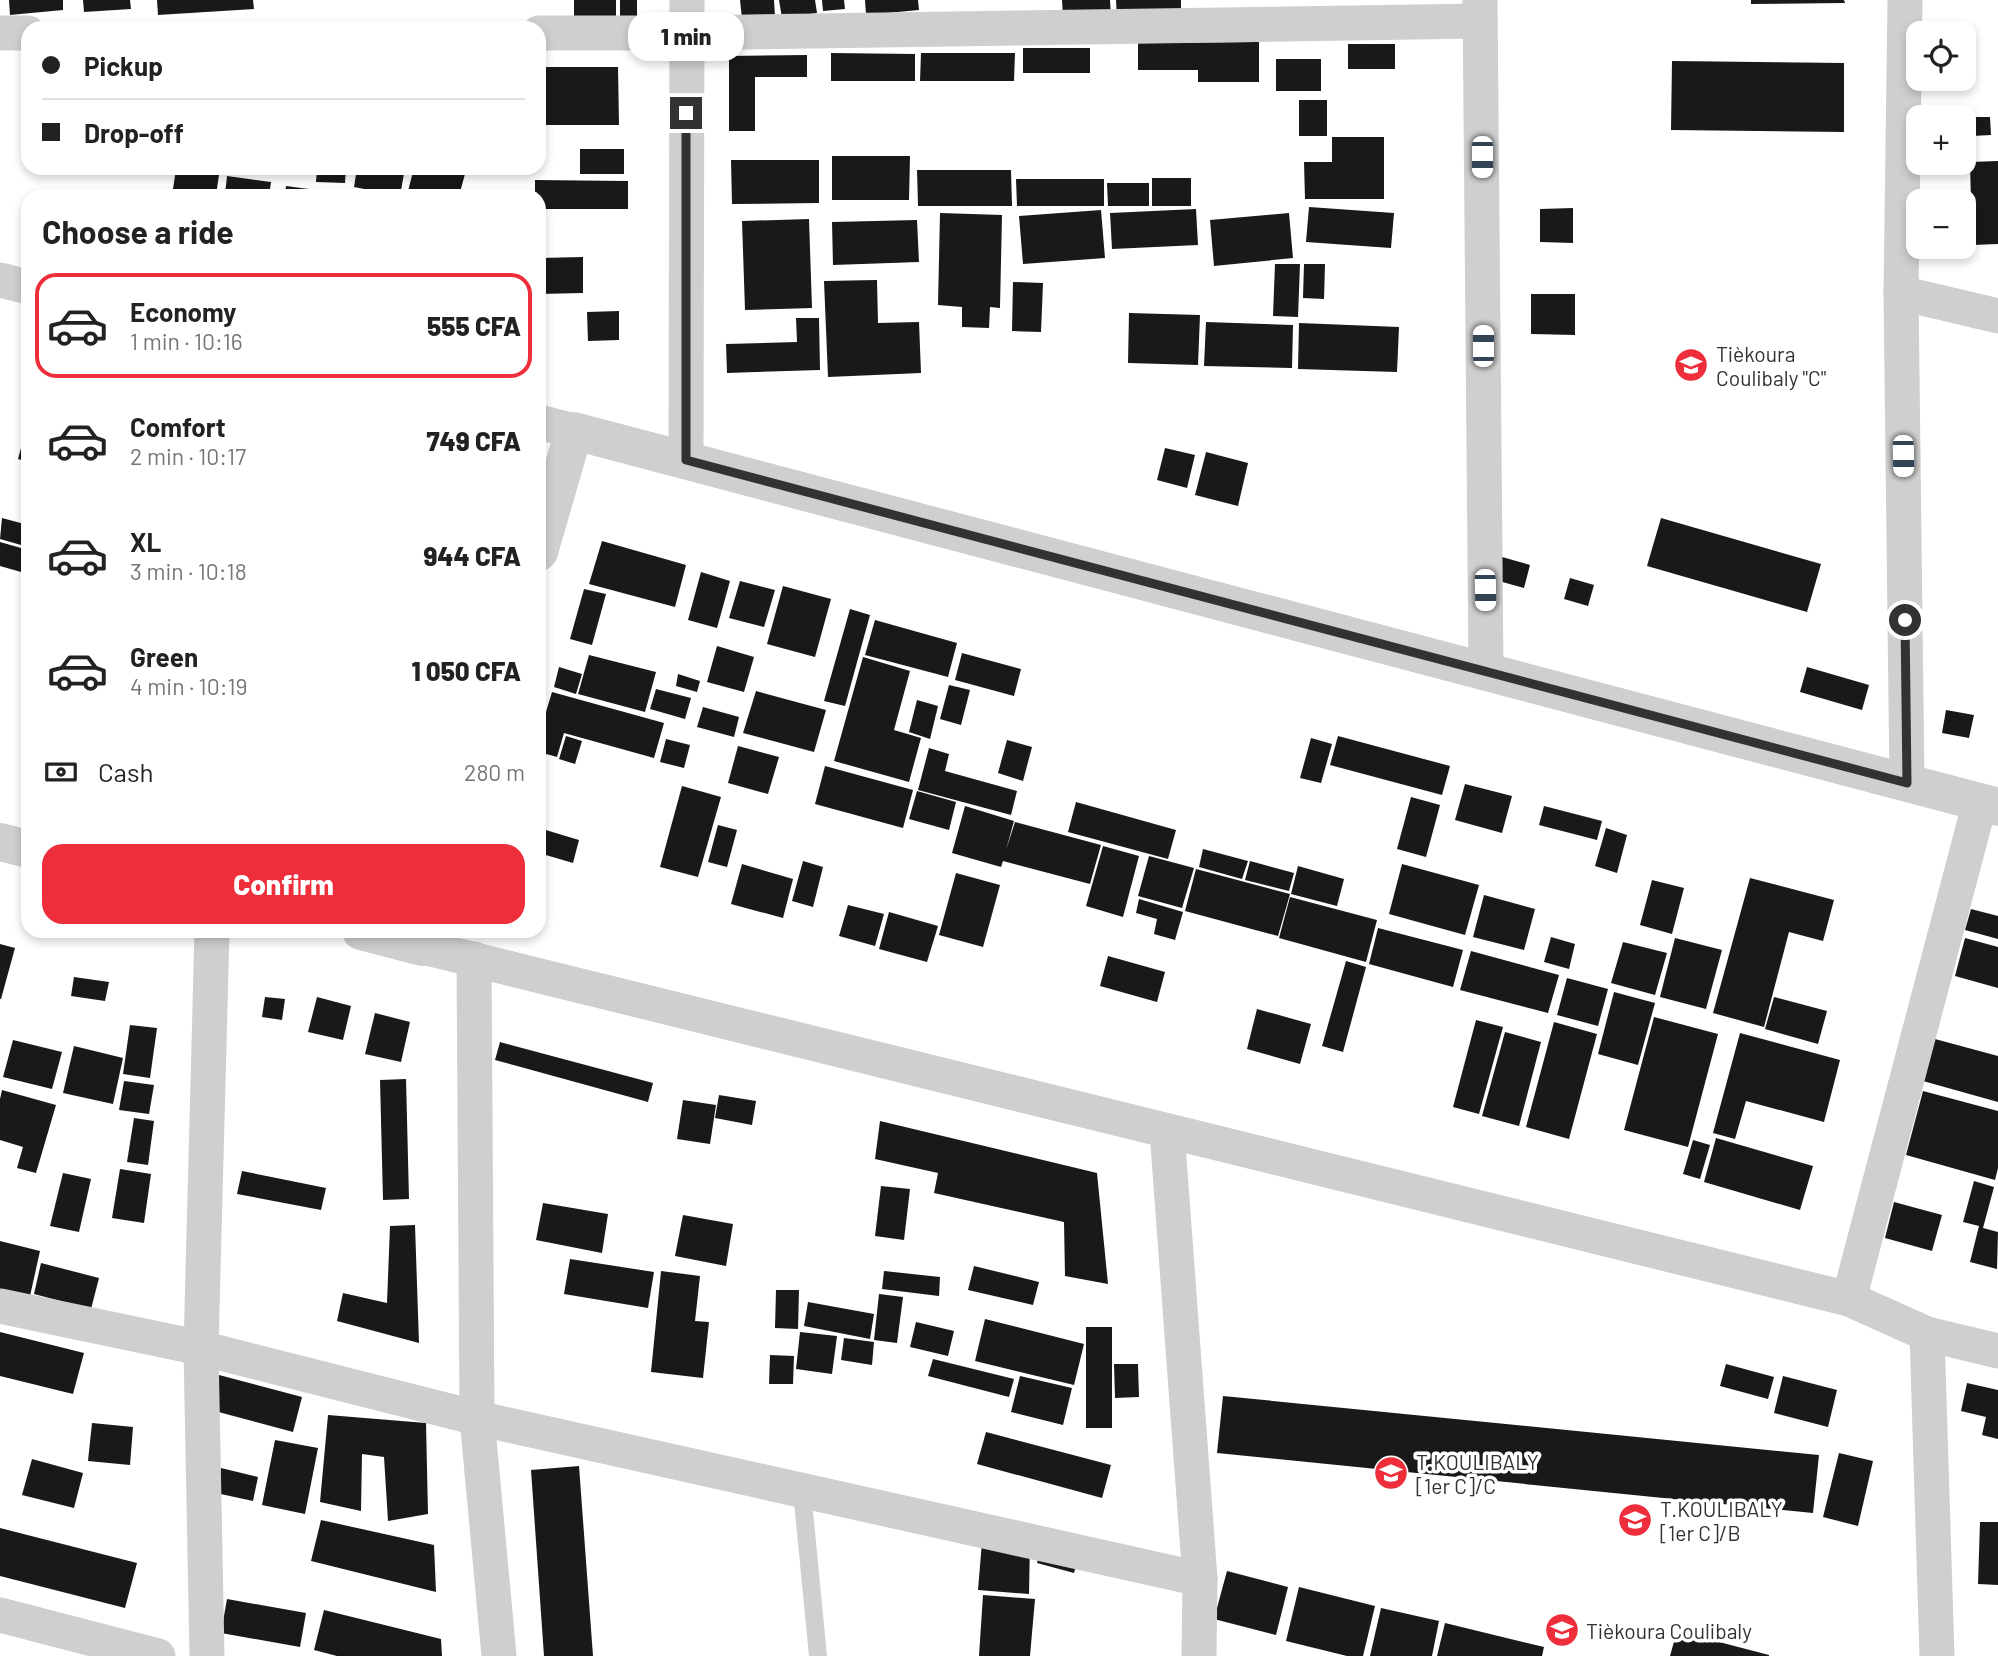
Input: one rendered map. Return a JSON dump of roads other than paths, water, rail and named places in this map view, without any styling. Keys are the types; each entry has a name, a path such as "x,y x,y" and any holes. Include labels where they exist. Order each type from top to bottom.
{"street":[{"path":"1905,0 1901,293 1907,783"},
{"path":"546,32 687,17 1480,11 1486,671"},
{"path":"686,460 687,17"},
{"path":"0,33 21,33"},
{"path":"0,280 21,285"},
{"path":"1901,293 1998,316"},
{"path":"546,503 557,427 1989,805 1849,1299"},
{"path":"0,842 21,847"},
{"path":"206,1656 201,1348 212,938"},
{"path":"425,939 474,959 1849,1299 1927,1334 1998,1351"},
{"path":"474,959 477,1418 499,1656"},
{"path":"1167,1131 1200,1579 1199,1656"},
{"path":"0,1306 201,1348 477,1418 1200,1579"},
{"path":"1927,1334 1937,1656"},
{"path":"0,1615 158,1656"}],"lane":[{"path":"802,1490 818,1656"}],"place":[{"name":"Tièkoura Coulibaly \"C\"","path":"1691,365"},
{"name":"T.KOULIBALY [1er C]/C","path":"1391,1473"},
{"name":"T.KOULIBALY [1er C]/B","path":"1635,1520"},
{"name":"Tièkoura Coulibaly","path":"1562,1630"}]}
